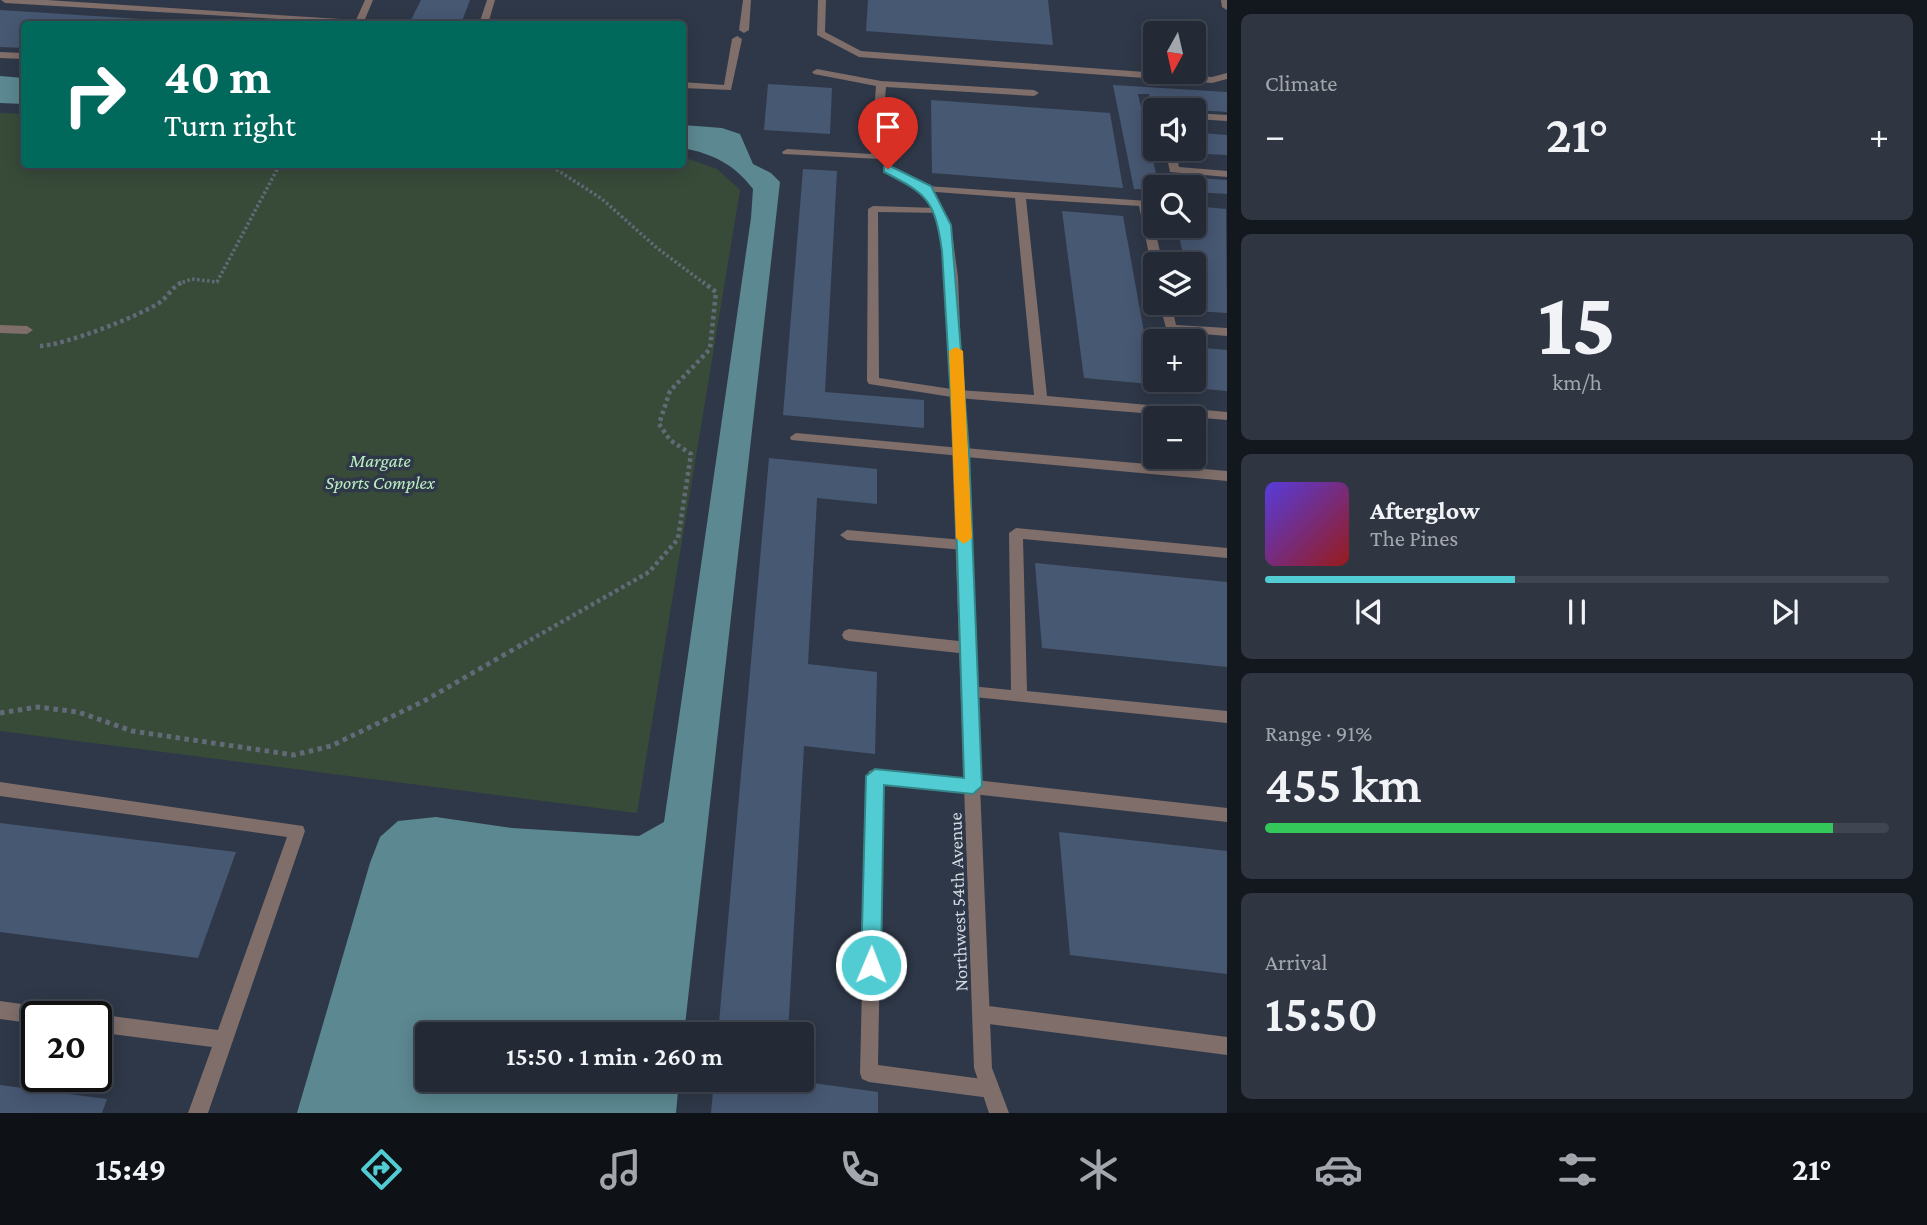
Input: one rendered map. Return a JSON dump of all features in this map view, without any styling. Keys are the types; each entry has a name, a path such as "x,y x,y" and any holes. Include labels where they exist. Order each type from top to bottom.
{"street":[{"path":"5,0 315,21"},
{"path":"360,21 369,0"},
{"path":"484,21 491,0"},
{"path":"686,85 729,88 747,0"},
{"path":"822,0 820,33 859,54 1212,80 1227,76"},
{"path":"1225,0 1227,7"},
{"path":"0,55 21,56"},
{"path":"817,72 881,84 1034,93"},
{"path":"876,157 881,84"},
{"path":"1206,117 1227,118"},
{"path":"787,152 876,157 888,169 927,189 1144,203 1154,252"},
{"path":"1172,161 1174,170 1227,174"},
{"name":"Northwest 54th Avenue","path":"927,189 945,225 952,276 961,452 983,1068 999,1113"},
{"path":"1020,195 1041,400"},
{"path":"938,211 873,209 873,381 958,394 1227,416"},
{"path":"1168,315 1171,328 1227,332"},
{"path":"0,329 27,330"},
{"path":"796,437 1227,476"},
{"path":"1019,697 1016,533 1227,553"},
{"path":"847,534 964,545"},
{"path":"849,635 968,648"},
{"path":"970,692 1227,718"},
{"path":"990,1089 869,1073 875,776 1227,815"},
{"path":"0,789 297,831 198,1113"},
{"path":"0,1010 21,1013"},
{"path":"981,1014 1227,1046"},
{"path":"112,1025 222,1039"}],"path":[{"path":"35,346 59,345 160,303 177,284 192,279 217,282 278,168"},
{"path":"0,713 38,707 78,712 132,731 294,755 331,746 426,700 649,572 678,539 691,454 670,440 659,424 661,404 668,389 710,349 716,292 657,248 602,199 554,168"}],"green space":[{"name":"Margate Sports Complex","path":"0,113 21,114 21,168 686,168 686,158 717,169 740,190 637,813 0,731"}],"shaded area":[{"path":"0,76 21,78 21,104 0,103"},
{"path":"686,125 722,128 740,134 753,164 771,173 780,182 685,1022 415,1022 415,1092 678,1092 676,1113 297,1113 370,863 380,837 398,821 436,817 512,828 639,836 664,822 751,218 753,189 722,161 686,149"}],"building":[{"path":"421,0 470,0 462,21 410,21"},
{"path":"868,0 1048,0 1053,45 866,31"},
{"path":"0,10 173,21 21,21 21,48 0,47"},
{"path":"768,84 832,88 830,134 764,130"},
{"path":"1113,85 1227,92 1227,112 1206,111 1206,98 1150,98 1149,94 1138,94 1143,116 1143,161 1153,161 1156,175 1143,175 1143,189 1134,189"},
{"path":"931,100 1110,113 1123,188 932,173"},
{"path":"1206,133 1227,135 1227,155 1207,154"},
{"path":"803,169 837,171 825,392 924,400 924,428 783,415"},
{"path":"1206,179 1227,180 1227,194 1206,193"},
{"path":"1206,207 1226,209 1227,313 1206,312 1206,252 1182,252 1180,238 1206,238"},
{"path":"1062,211 1123,216 1143,329 1143,383 1084,378"},
{"path":"1206,348 1227,350 1227,391 1206,389"},
{"path":"769,458 877,469 877,504 817,498 808,664 877,672 875,754 804,746 789,1022 719,1022"},
{"path":"1035,563 1227,582 1227,667 1042,648"},
{"path":"0,823 236,852 198,958 0,932"},
{"path":"1059,832 1227,851 1227,974 1070,955"},
{"path":"814,1083 878,1092 878,1113 711,1113 713,1092 814,1092"},
{"path":"0,1085 21,1088 21,1092 54,1092 107,1099 102,1113 0,1113"}],"slow traffic":[{"path":"956,351 964,538"}],"route":[{"path":"871,965 875,776 973,786 961,452 949,251 945,225 927,189 888,169"}]}
